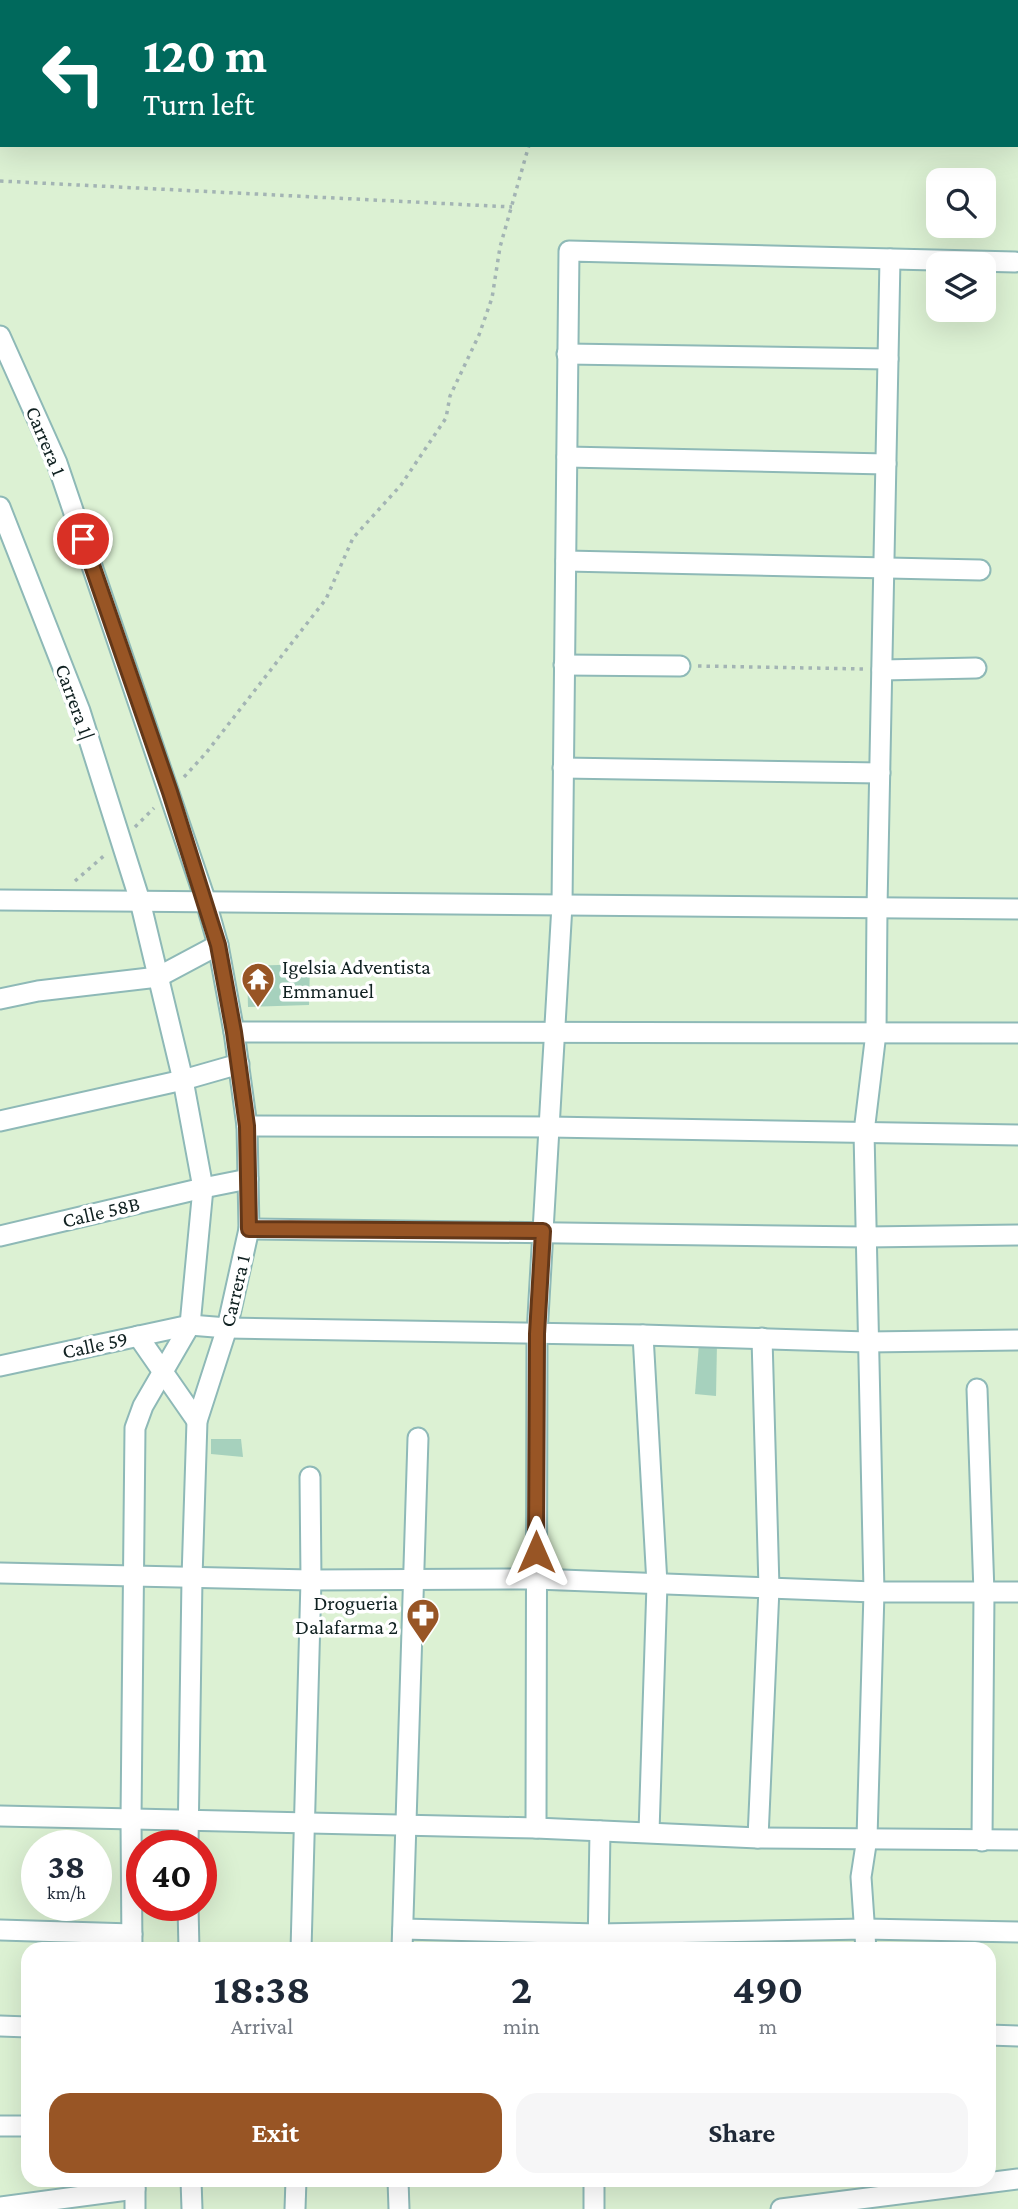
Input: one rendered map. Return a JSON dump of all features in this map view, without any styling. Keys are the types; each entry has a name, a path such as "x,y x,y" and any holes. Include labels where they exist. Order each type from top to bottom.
{"street":[{"path":"536,1828 537,1334 562,905 569,251 1016,262"},
{"path":"865,1942 861,1877 867,1838 874,1592 864,1132 876,1033 890,259"},
{"name":"Carrera 1","path":"0,336 57,463 206,902 218,945 234,1032 247,1126 249,1229 227,1328 197,1421 191,1578 188,1830"},
{"path":"568,354 888,359"},
{"path":"566,457 886,464"},
{"name":"Carrera 1|","path":"0,507 80,710 140,901 183,1080 203,1188 190,1325"},
{"path":"566,561 979,570"},
{"path":"564,665 680,666"},
{"path":"882,670 976,668"},
{"path":"563,768 880,773"},
{"path":"0,900 1018,909"},
{"path":"0,999 38,991 158,977 218,945"},
{"path":"234,1032 1018,1033"},
{"path":"0,1121 183,1080 239,1064"},
{"path":"247,1126 549,1127 1018,1135"},
{"name":"Calle 58B","path":"0,1236 248,1179"},
{"path":"249,1229 866,1237 1018,1235"},
{"path":"0,1930 132,1942 135,1428 143,1406 190,1325"},
{"name":"Calle 59","path":"0,1366 190,1325 867,1342 1018,1340"},
{"path":"643,1335 657,1584 649,1832"},
{"path":"138,1336 197,1421"},
{"path":"758,1838 769,1588 762,1338"},
{"path":"976,1389 984,1593 982,1841"},
{"path":"402,1942 418,1438"},
{"path":"301,1942 311,1580 310,1477"},
{"path":"0,1573 311,1580 536,1579 874,1592 1018,1592"},
{"path":"0,1815 536,1828 758,1838 1018,1840"},
{"path":"598,1942 600,1831"},
{"path":"188,1921 189,1942"},
{"path":"403,1929 598,1942 864,1930 1018,1932"},
{"path":"0,2026 21,2026"},
{"path":"996,2035 1018,2036"},
{"path":"0,2126 21,2126"},
{"path":"996,2181 1018,2179"},
{"path":"0,2207 123,2187"},
{"path":"135,2187 135,2209"},
{"path":"191,2187 191,2209"},
{"path":"295,2209 296,2187"},
{"path":"398,2187 399,2209"},
{"path":"594,2187 594,2209"},
{"path":"781,2209 888,2188"}],"path":[{"path":"57,901 80,875 121,841 206,753 326,598 353,538 401,485 446,418 450,396 480,335 492,298 500,247 528,147"},
{"path":"0,181 512,207"},
{"path":"680,666 882,670"}],"green space":[{"path":"0,147 1018,147 1018,2209 0,2209"}],"building":[{"path":"310,964 309,1005 248,1007 247,966"},
{"path":"699,1343 717,1343 716,1396 695,1394"},
{"path":"211,1439 241,1439 243,1457 211,1454"}],"place":[{"name":"Igelsia Adventista Emmanuel","path":"258,1009"},
{"name":"Drogueria Dalafarma 2","path":"423,1645"}],"route":[{"path":"83,539 170,792 218,945 247,1126 249,1229 543,1231 537,1334 536,1552"}]}
